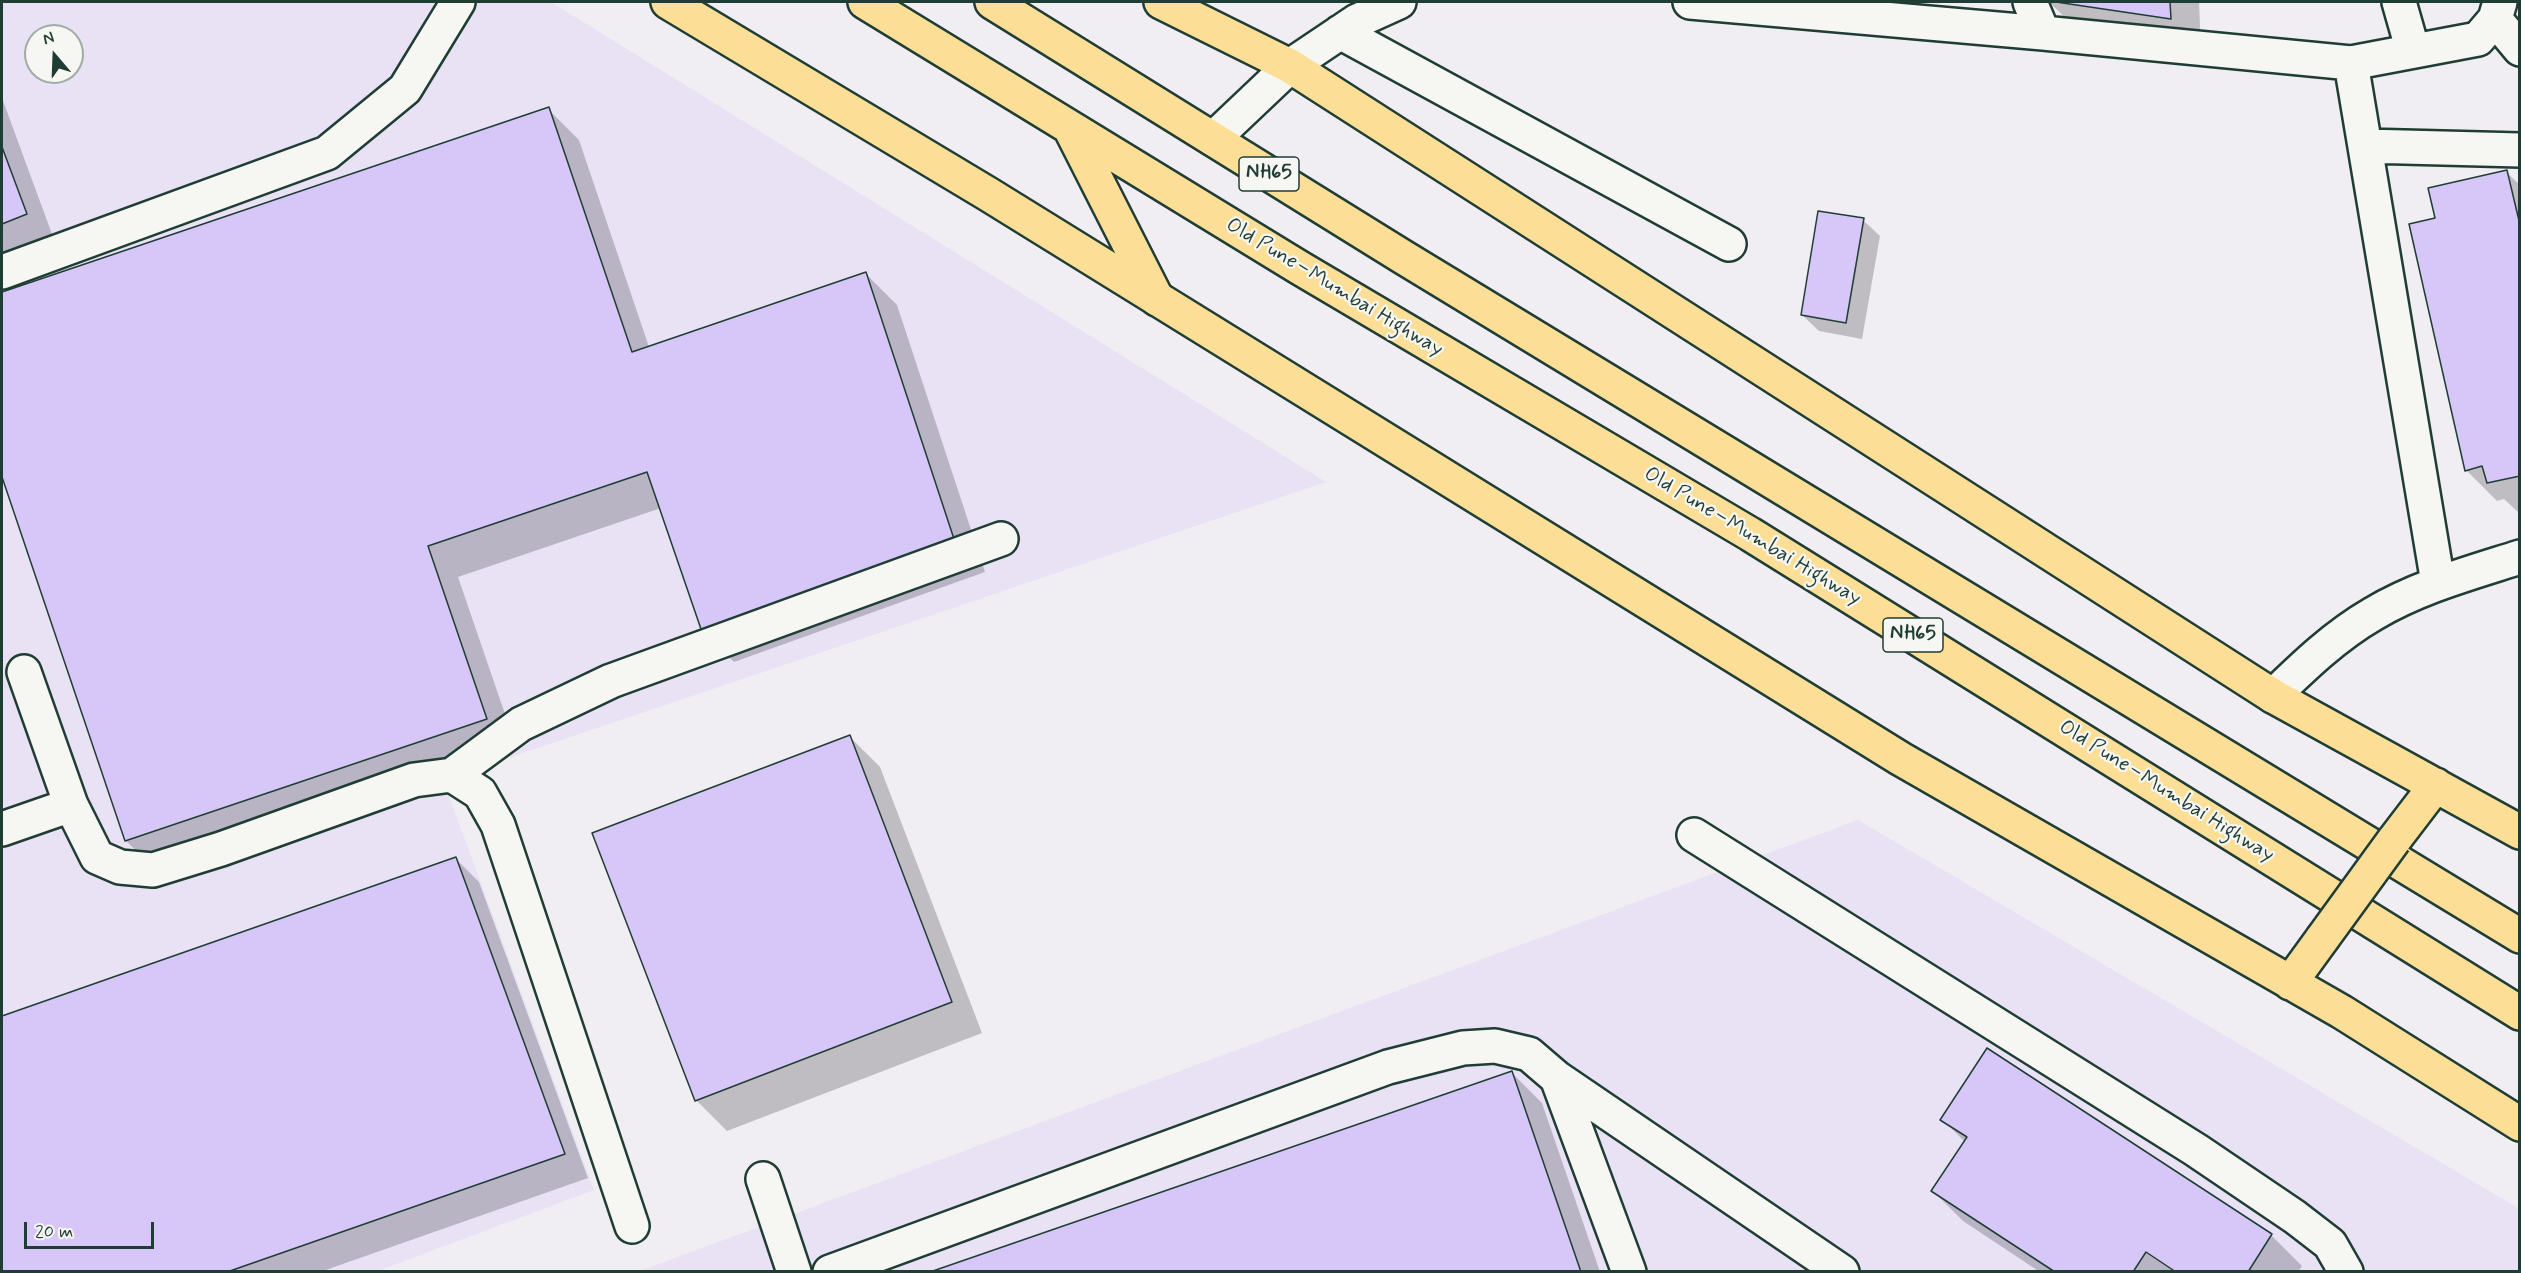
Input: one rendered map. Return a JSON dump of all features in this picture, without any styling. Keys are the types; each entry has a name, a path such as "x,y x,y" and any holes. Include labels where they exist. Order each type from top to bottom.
{"main road":[{"path":"668,2 1157,299 1901,759 2342,1012 2520,1125"},
{"name":"NH65","path":"865,2 1070,128"},
{"name":"NH65","path":"992,2 2520,936"},
{"path":"1175,4 1290,66 2273,696 2518,829"},
{"path":"1070,128 1157,299"},
{"name":"Old Pune–Mumbai Highway","path":"1070,128 1299,268 1750,534 2520,1013"},
{"path":"2290,983 2436,785"}],"street":[{"path":"2,272 327,153 405,89 458,2"},
{"path":"1213,139 1290,66 1357,21 1398,2"},
{"path":"1690,2 2351,63 2478,39 2498,10 2520,49"},
{"path":"2030,2 2043,33"},
{"path":"2399,2 2413,51"},
{"path":"1340,32 1729,244"},
{"path":"2351,63 2438,583"},
{"path":"2365,146 2520,150"},
{"path":"24,672 71,805 97,857 120,867 153,870 221,849 414,780 452,775 521,724 611,681 1001,539"},
{"path":"2273,696 2318,652 2373,614 2438,583 2520,557"},
{"path":"452,775 480,793 498,825 632,1227"},
{"path":"2,829 71,805"},
{"path":"1694,835 2196,1150 2295,1217 2330,1244 2346,1272"},
{"path":"830,1272 1388,1067 1463,1048 1496,1046 1529,1054 1557,1078 1842,1272"},
{"path":"1557,1078 1629,1272"},
{"path":"763,1179 794,1272"}],"shaded area":[{"path":"2,2 551,2 1326,482 443,780 594,1190 378,1271 2,1272"},
{"path":"1858,820 2520,1209 2519,1272 637,1272"}],"building":[{"path":"2056,2 2170,2 2171,19"},
{"path":"549,107 632,352 866,272 955,542 702,632 647,472 428,546 487,719 125,841 2,477 2,292"},
{"path":"2,147 27,214 2,224"},
{"path":"2507,170 2520,225 2520,476 2487,483 2482,466 2465,471 2409,224 2435,218 2428,188"},
{"path":"1818,211 1864,218 1846,323 1801,315"},
{"path":"850,735 952,1002 695,1101 592,833"},
{"path":"456,857 565,1154 227,1272 2,1272 2,1016"},
{"path":"1987,1048 2272,1234 2248,1272 2176,1272 2146,1252 2133,1272 2055,1272 1931,1191 1967,1137 1940,1120"},
{"path":"1512,1071 1581,1272 930,1272"}]}
